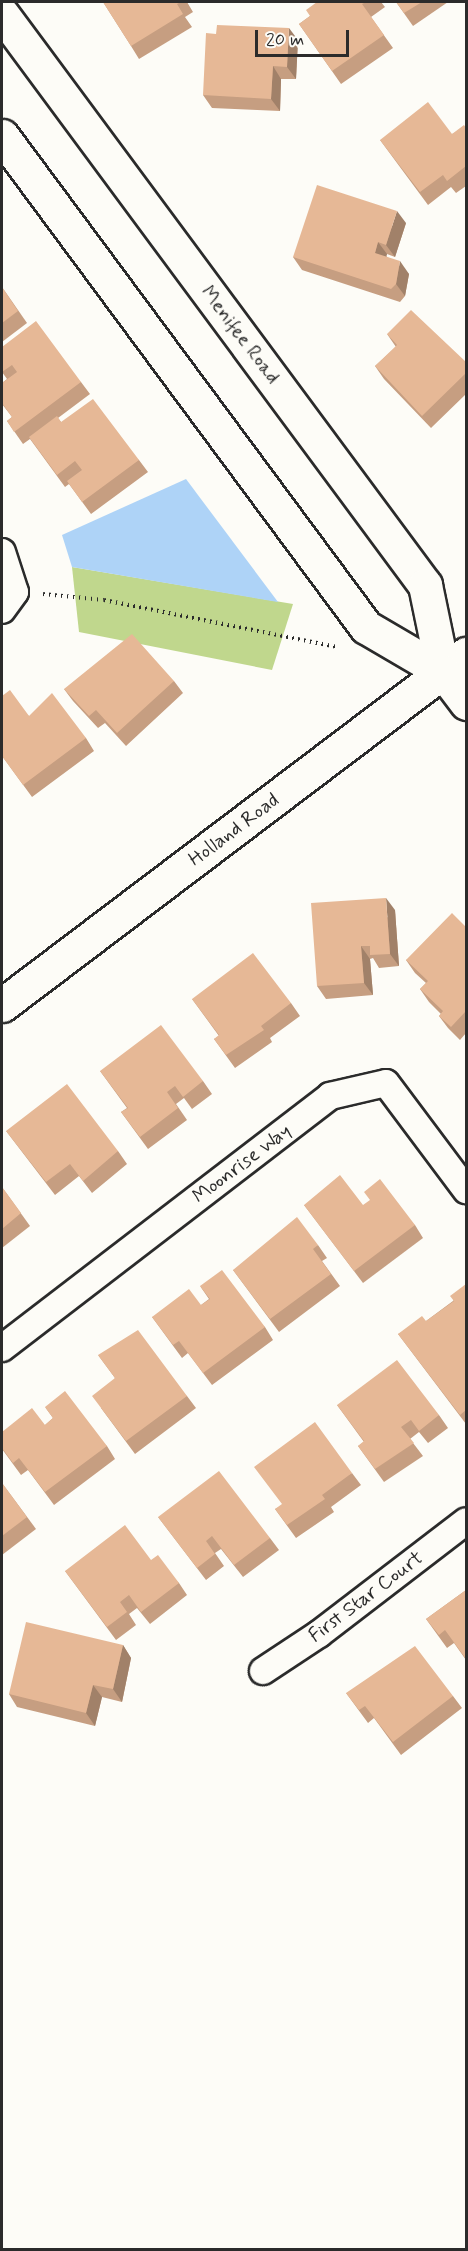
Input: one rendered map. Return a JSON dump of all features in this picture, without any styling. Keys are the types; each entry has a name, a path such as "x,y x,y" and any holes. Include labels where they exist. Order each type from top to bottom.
{"main road":[{"name":"Menifee Road","path":"2,14 425,585 455,663 466,703"},
{"name":"Menifee Road","path":"2,136 366,627 455,663"},
{"name":"Holland Road","path":"2,1005 455,663"}],"street":[{"path":"2,552 8,601"},
{"name":"Moonrise Way","path":"2,1348 330,1096 386,1083 466,1190"},
{"name":"First Star Court","path":"263,1671 319,1634 466,1521"}],"path":[{"path":"8,601 104,600 337,647"}],"green space":[{"path":"72,567 293,604 272,670 79,632"}],"water":[{"path":"186,479 278,602 72,567 62,535"}],"building":[{"path":"103,2 181,2 177,4 183,14 131,46"},
{"path":"317,2 366,2 362,4 384,35 332,71 299,24 310,16 306,10"},
{"path":"396,2 422,2 404,13"},
{"path":"217,25 289,28 287,67 273,66 271,99 203,95 206,33 216,34"},
{"path":"428,102 452,134 464,125 466,128 466,166 447,181 443,175 420,192 380,140"},
{"path":"317,185 397,211 386,245 378,242 375,253 400,261 396,284 391,289 293,257"},
{"path":"2,287 18,311 2,323"},
{"path":"411,310 466,362 466,373 422,416 375,366 397,345 387,334"},
{"path":"36,321 81,382 14,432 7,421 12,417 2,403 2,383 17,372 12,365 2,372 2,347"},
{"path":"93,399 139,460 82,502 67,481 82,470 75,461 57,475 29,437 57,416 61,422"},
{"path":"132,634 174,681 117,733 96,710 89,716 64,689"},
{"path":"10,690 29,716 52,693 86,738 23,785 2,756 2,696"},
{"path":"386,898 390,954 370,955 370,946 361,946 364,983 317,986 311,903"},
{"path":"452,913 466,927 466,1011 451,1027 439,1016 443,1011 420,989 428,981 406,960"},
{"path":"253,953 291,1003 261,1026 264,1030 226,1055 214,1039 219,1035 192,999"},
{"path":"161,1025 203,1081 183,1097 175,1086 167,1092 178,1108 140,1137 121,1112 128,1108 100,1071"},
{"path":"67,1084 118,1151 83,1181 70,1164 46,1182 6,1131"},
{"path":"340,1175 363,1205 370,1200 364,1192 380,1179 415,1225 354,1271 304,1205"},
{"path":"2,1187 21,1213 2,1229"},
{"path":"297,1217 318,1245 313,1249 331,1274 270,1319 233,1270"},
{"path":"222,1270 265,1327 203,1373 179,1341 173,1345 152,1317 189,1289 201,1305 210,1299 200,1286"},
{"path":"466,1284 466,1410 460,1415 398,1334 422,1316 426,1321 454,1301 450,1296"},
{"path":"138,1330 187,1396 126,1441 92,1396 115,1378 98,1355"},
{"path":"397,1360 439,1415 419,1431 411,1420 401,1427 414,1443 375,1469 358,1446 364,1441 337,1405"},
{"path":"65,1391 107,1446 45,1492 19,1458 13,1463 2,1448 2,1432 32,1408 45,1425 53,1418 45,1407"},
{"path":"315,1422 352,1473 322,1495 325,1499 287,1525 275,1509 282,1504 254,1467"},
{"path":"219,1471 270,1538 234,1565 212,1536 206,1541 215,1554 197,1568 158,1517"},
{"path":"2,1483 27,1517 2,1536"},
{"path":"125,1525 151,1560 158,1555 179,1583 141,1612 129,1595 120,1602 127,1612 107,1627 65,1571"},
{"path":"466,1590 466,1659 445,1630 439,1635 426,1619"},
{"path":"26,1622 123,1645 113,1689 93,1685 86,1713 9,1694"},
{"path":"415,1646 453,1696 393,1742 365,1706 359,1710 346,1693"}]}
